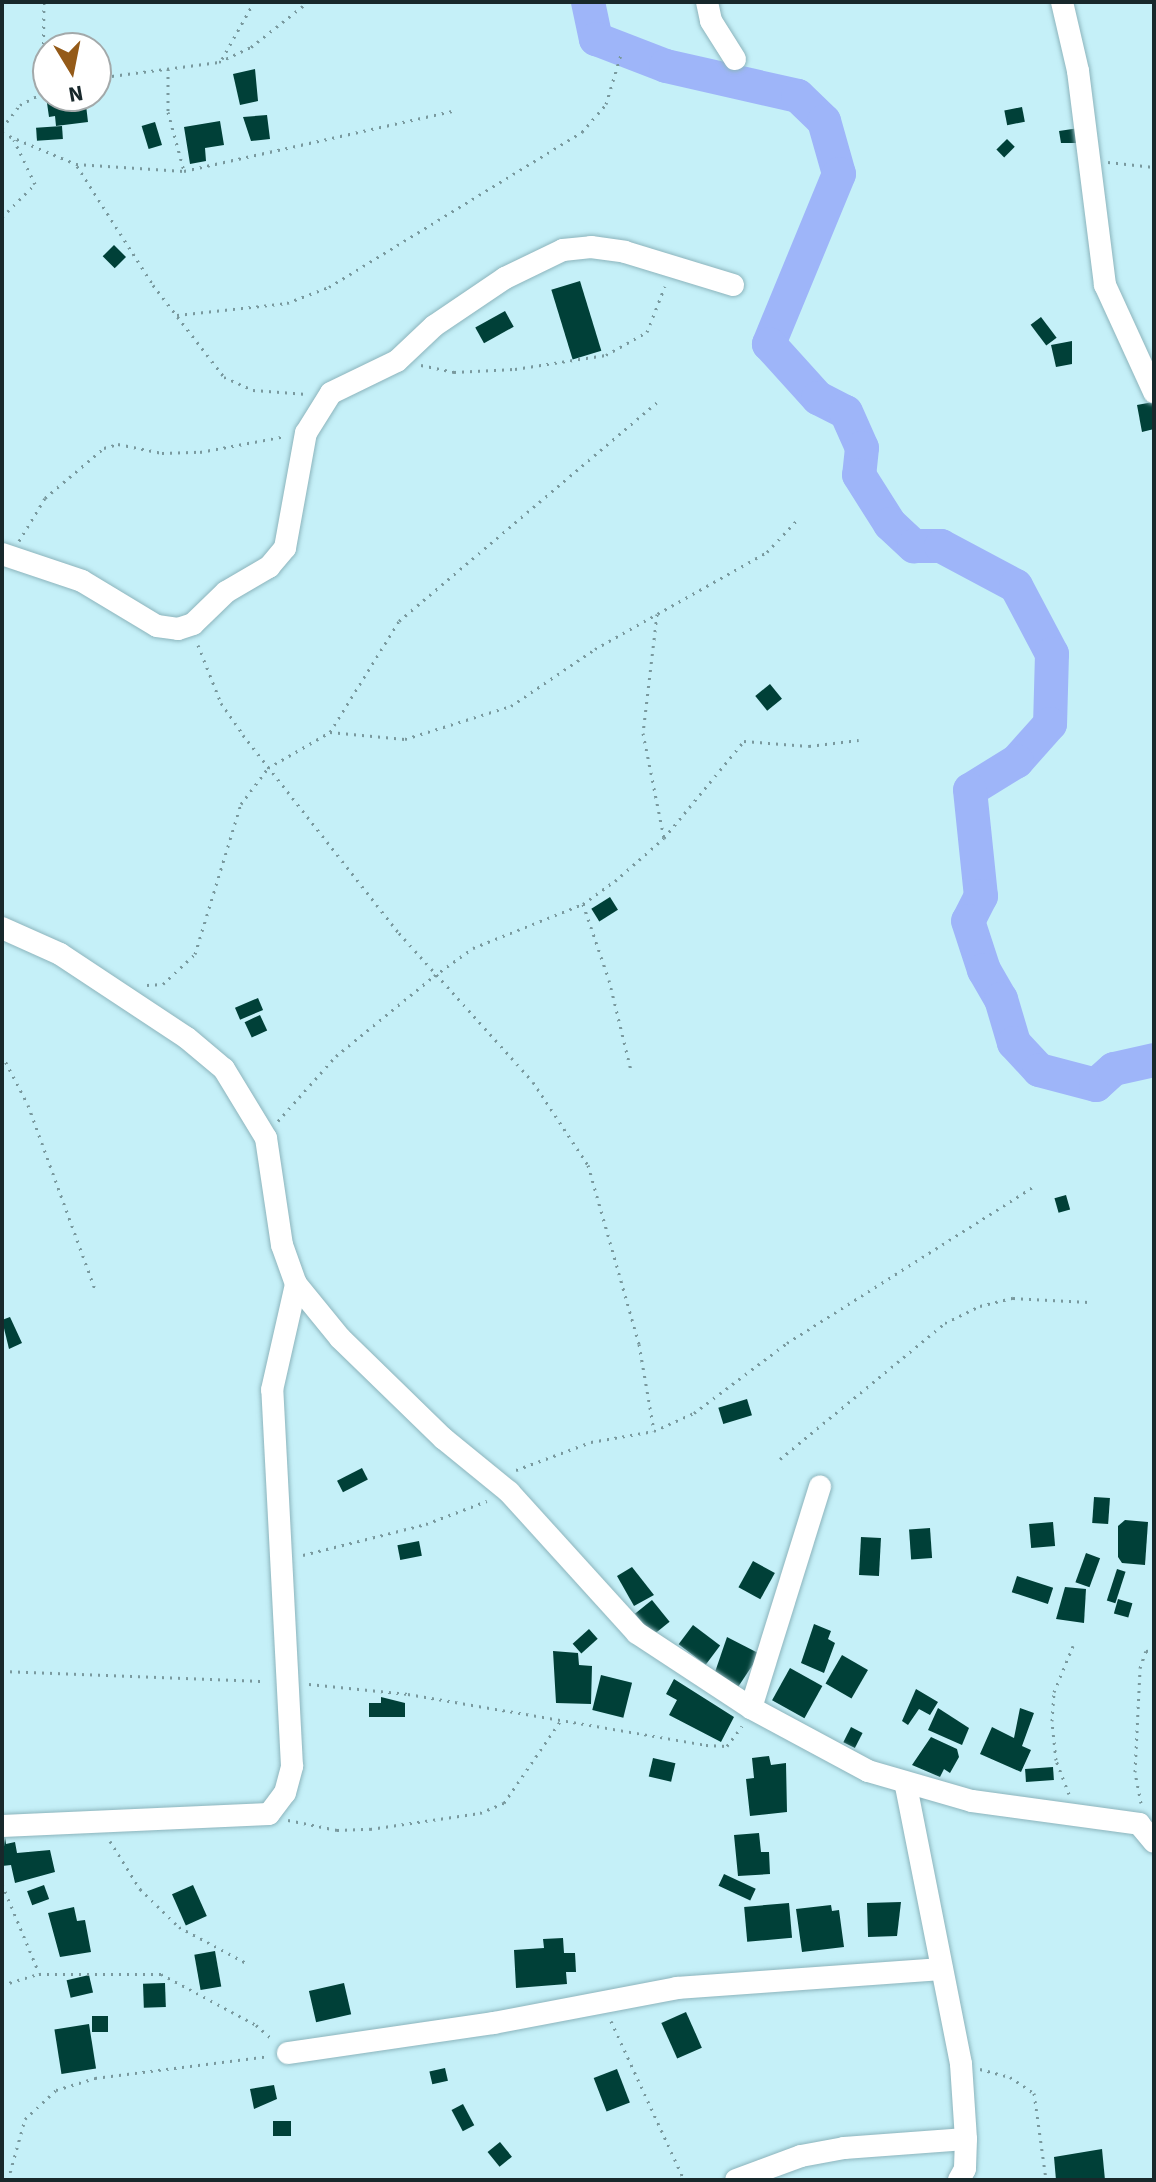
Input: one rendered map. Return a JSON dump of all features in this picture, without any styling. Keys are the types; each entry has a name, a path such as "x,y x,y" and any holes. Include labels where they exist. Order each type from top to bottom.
{"street":[{"path":"707,2 711,21 735,59"},
{"path":"1062,2 1089,160 1105,285 1154,392"},
{"path":"6,555 82,581 157,626 178,629 193,624 226,592 269,567 285,548 306,433 331,393 397,361 466,303 536,260 563,250 591,247 625,252 733,285"},
{"path":"2,928 60,954 224,1069 266,1138 282,1245 296,1284 340,1338 484,1473 509,1492 637,1633 751,1708 906,1786 1020,1810 1139,1824 1154,1842"},
{"path":"2,1826 269,1814 285,1793 292,1766 272,1390 296,1284"},
{"path":"751,1708 820,1487"},
{"path":"906,1786 961,2064 966,2139 965,2169 959,2180"},
{"path":"288,2053 494,2023 601,1999 770,1979 941,1969"},
{"path":"736,2180 801,2156 844,2148 966,2139"}],"path":[{"path":"44,2 45,32"},
{"path":"219,62 254,2"},
{"path":"112,76 219,62 251,47 308,2"},
{"path":"177,315 287,303 329,287 582,132 606,104 622,51"},
{"path":"168,68 168,112 184,171"},
{"path":"32,99 20,105 2,131 14,140 59,153 76,164 177,315 224,377 253,390 331,393"},
{"path":"76,164 184,171 453,111"},
{"path":"2,217 35,184 14,140"},
{"path":"1089,160 1154,167"},
{"path":"397,361 454,372 543,366 606,355 647,332 671,266"},
{"path":"111,987 163,984 195,954 241,804 268,768 330,732 399,621 660,400"},
{"path":"6,555 45,498 104,448 118,444 162,453 200,452 306,433"},
{"path":"330,732 405,739 460,725 511,706 657,614 767,552 798,519"},
{"path":"657,614 643,733 664,838"},
{"path":"193,624 202,662 221,703 268,768 434,976 533,1082 588,1165 639,1344 654,1431"},
{"path":"266,1138 336,1056 434,976 473,948 583,904 664,838 700,798 733,750 749,738 798,746 859,740"},
{"path":"583,904 609,980 631,1070"},
{"path":"2,1055 28,1105 95,1289"},
{"path":"484,1473 534,1466 591,1442 654,1431 694,1413 787,1343 1033,1187"},
{"path":"780,1459 945,1323 980,1306 1013,1298 1089,1302"},
{"path":"280,1561 426,1524 509,1492"},
{"path":"1073,1646 1054,1692 1052,1721 1056,1760 1077,1816"},
{"path":"1142,1807 1135,1772 1140,1668 1146,1651 1154,1650"},
{"path":"2,1671 287,1682 408,1694 727,1746 737,1738 751,1708"},
{"path":"269,1814 304,1826 348,1830 480,1813 504,1803 561,1720"},
{"path":"96,1822 140,1889 179,1927 246,1963"},
{"path":"2,1884 39,1974"},
{"path":"2,1985 39,1974 161,1974 256,2025 288,2053"},
{"path":"601,1999 684,2180"},
{"path":"8,2180 25,2119 56,2090 95,2078 288,2053"},
{"path":"961,2064 1010,2077 1034,2093 1046,2180"}],"building":[{"path":"255,69 258,101 240,105 233,74"},
{"path":"1022,107 1025,122 1007,125 1004,110"},
{"path":"48,112 87,112 88,122 56,126 55,116 49,117"},
{"path":"267,115 270,139 251,141 243,117"},
{"path":"220,121 224,145 205,148 206,161 190,164 184,127"},
{"path":"155,122 162,145 149,149 142,126"},
{"path":"62,126 63,139 37,141 36,128"},
{"path":"1079,128 1081,143 1061,143 1059,131"},
{"path":"1007,139 1015,147 1004,157 996,150"},
{"path":"114,245 126,257 115,268 103,256"},
{"path":"580,281 601,351 573,360 551,290"},
{"path":"505,311 514,327 484,343 475,327"},
{"path":"1041,317 1057,338 1046,346 1031,325"},
{"path":"1072,341 1072,364 1056,367 1051,345"},
{"path":"1153,402 1154,429 1142,432 1137,405"},
{"path":"770,684 782,699 767,711 755,696"},
{"path":"610,897 618,910 599,921 591,909"},
{"path":"258,998 263,1010 240,1020 235,1008"},
{"path":"260,1015 267,1030 252,1038 245,1022"},
{"path":"1066,1195 1070,1209 1059,1213 1054,1198"},
{"path":"10,1317 22,1343 9,1349 2,1320"},
{"path":"747,1399 752,1415 723,1424 718,1408"},
{"path":"362,1468 368,1480 343,1492 337,1481"},
{"path":"1094,1497 1110,1498 1108,1524 1092,1523"},
{"path":"1125,1520 1148,1522 1145,1565 1122,1563 1118,1557 1118,1526"},
{"path":"1053,1522 1055,1546 1031,1548 1029,1524"},
{"path":"930,1528 932,1558 911,1559 909,1529"},
{"path":"861,1537 881,1538 879,1576 859,1575"},
{"path":"419,1541 422,1556 400,1560 397,1545"},
{"path":"1086,1553 1100,1558 1089,1587 1075,1582"},
{"path":"753,1561 775,1573 760,1599 738,1587"},
{"path":"632,1567 654,1595 634,1606 617,1576"},
{"path":"1117,1569 1126,1572 1115,1603 1107,1600"},
{"path":"1017,1576 1053,1588 1048,1604 1012,1592"},
{"path":"1065,1587 1086,1589 1084,1623 1056,1619"},
{"path":"1118,1599 1132,1603 1128,1618 1114,1613"},
{"path":"652,1600 670,1622 653,1636 635,1614"},
{"path":"814,1624 831,1631 828,1639 835,1643 824,1673 801,1663"},
{"path":"693,1625 720,1645 706,1665 679,1644"},
{"path":"589,1629 598,1639 581,1653 573,1644"},
{"path":"727,1637 760,1654 738,1687 714,1675"},
{"path":"553,1651 578,1653 579,1665 592,1666 591,1704 556,1703"},
{"path":"842,1655 868,1670 851,1699 826,1684"},
{"path":"790,1668 822,1686 804,1718 772,1700"},
{"path":"601,1675 632,1683 623,1718 592,1710"},
{"path":"674,1679 734,1717 721,1742 669,1715 677,1700 666,1694"},
{"path":"916,1689 938,1702 930,1715 919,1709 908,1725 902,1721"},
{"path":"381,1697 405,1703 405,1717 369,1717 369,1703 381,1703"},
{"path":"938,1708 969,1728 962,1745 928,1730"},
{"path":"1020,1708 1034,1713 1022,1746 1031,1750 1021,1772 980,1754 992,1727 1014,1738"},
{"path":"851,1727 863,1733 855,1748 843,1742"},
{"path":"931,1737 957,1749 959,1757 950,1773 944,1769 940,1777 912,1765"},
{"path":"769,1756 771,1765 786,1763 787,1812 750,1816 746,1779 754,1778 752,1758"},
{"path":"653,1758 675,1763 671,1782 649,1777"},
{"path":"1053,1767 1054,1780 1026,1782 1025,1769"},
{"path":"759,1833 761,1852 769,1852 770,1874 738,1876 734,1835"},
{"path":"5,1837 6,1844 15,1842 17,1853 50,1850 55,1872 15,1883 11,1865 2,1866"},
{"path":"724,1874 756,1889 750,1901 719,1886"},
{"path":"44,1885 49,1899 32,1905 27,1891"},
{"path":"193,1885 207,1916 186,1925 172,1894"},
{"path":"901,1902 897,1936 868,1937 867,1903"},
{"path":"789,1903 792,1938 747,1942 744,1907"},
{"path":"831,1905 832,1911 839,1910 844,1947 802,1952 796,1909"},
{"path":"74,1907 77,1921 85,1920 91,1952 60,1957 48,1913"},
{"path":"563,1938 564,1953 575,1953 576,1972 566,1972 567,1984 516,1988 514,1950 544,1948 543,1939"},
{"path":"215,1951 221,1986 201,1990 194,1955"},
{"path":"89,1975 93,1993 71,1998 67,1980"},
{"path":"165,1983 166,2007 144,2008 143,1984"},
{"path":"344,1983 351,2014 316,2022 309,1991"},
{"path":"686,2012 702,2048 677,2059 661,2023"},
{"path":"92,2016 108,2016 108,2032 92,2032"},
{"path":"89,2024 96,2068 61,2074 54,2029"},
{"path":"445,2068 448,2081 432,2084 429,2072"},
{"path":"617,2069 630,2103 607,2112 594,2078"},
{"path":"274,2085 277,2099 254,2109 250,2089"},
{"path":"463,2104 474,2125 463,2131 452,2110"},
{"path":"273,2121 291,2121 291,2136 273,2136"},
{"path":"500,2142 512,2157 500,2167 488,2152"},
{"path":"1102,2149 1105,2180 1056,2180 1054,2157"}],"waterway":[{"path":"588,2 596,39 666,66 798,96 824,121 839,174 769,344 818,398 846,412 862,448 859,475 890,524 914,546 941,546 1016,586 1052,654 1050,724 1017,761 970,790 981,896 968,921 984,970 1001,999 1014,1043 1039,1070 1096,1085 1114,1069 1154,1060"}]}
